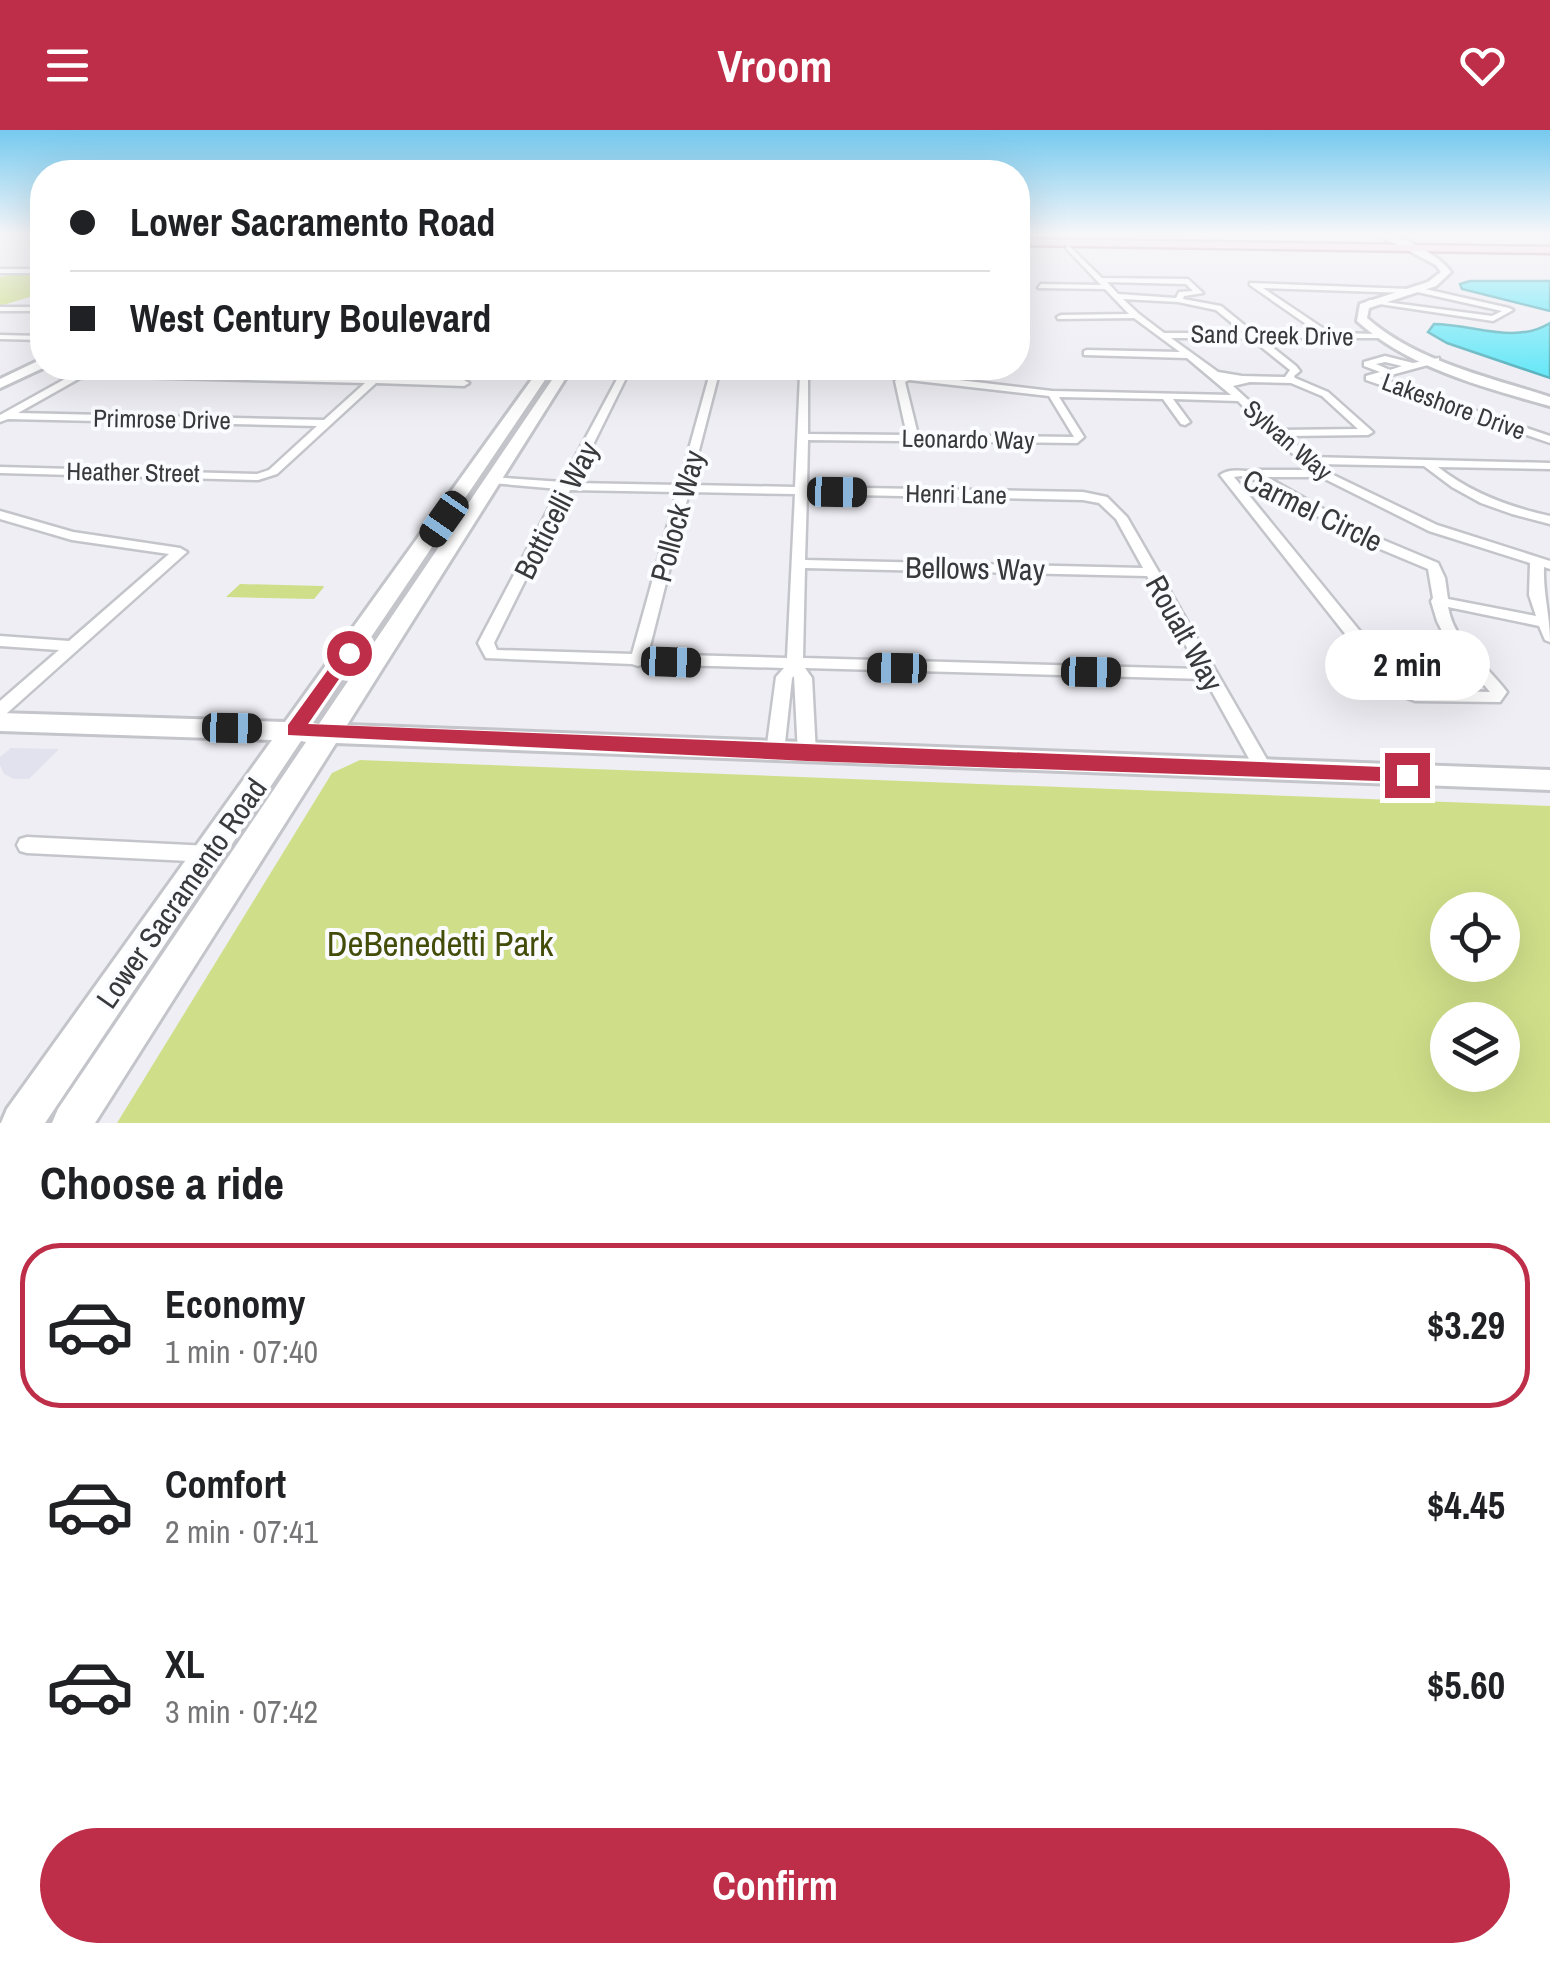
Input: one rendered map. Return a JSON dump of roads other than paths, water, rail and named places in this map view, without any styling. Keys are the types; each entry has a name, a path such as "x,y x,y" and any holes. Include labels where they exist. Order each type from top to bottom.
{"street":[{"name":"Sylvan Way","path":"1100,279 1136,316 1216,375 1323,474 1421,523 1543,563"},
{"path":"1442,279 1370,302 1360,310 1361,319 1381,336 1550,402"},
{"path":"1112,291 1145,281 1186,281 1199,293 1145,281"},
{"path":"1327,336 1252,283 1412,290 1509,310 1493,319 1370,302"},
{"path":"1040,286 1112,291 1138,299 1178,300 1218,308 1293,368 1295,371 1289,376 1292,380"},
{"path":"1178,300 1188,293"},
{"path":"12,309 30,301"},
{"path":"0,308 30,309"},
{"path":"1061,316 1136,316"},
{"name":"Sand Creek Drive","path":"1162,335 1381,336"},
{"path":"0,337 30,337"},
{"path":"1087,354 1191,355"},
{"name":"Lakeshore Drive","path":"1390,372 1367,364 1385,359 1412,366"},
{"name":"Lakeshore Drive","path":"1436,360 1366,379 1550,440"},
{"path":"0,384 30,369"},
{"path":"1216,375 1243,380 1292,380 1325,394 1368,432 1275,433"},
{"path":"2,417 71,380"},
{"path":"324,423 375,380 464,383"},
{"name":"Lower Sacramento Road","path":"21,1123 538,380"},
{"name":"Lower Sacramento Road","path":"72,1123 558,380"},
{"name":"Botticelli Way","path":"620,380 486,643 492,655 638,661"},
{"name":"Pollock Way","path":"638,661 712,380"},
{"path":"775,752 784,677 794,666 806,380"},
{"path":"902,380 913,438"},
{"path":"953,380 1052,394 1239,398"},
{"path":"1225,384 1242,384 1243,380"},
{"name":"Leonardo Way","path":"804,436 1077,440 1079,436 1052,394"},
{"path":"1165,396 1186,422"},
{"name":"Primrose Drive","path":"2,417 324,423"},
{"name":"Heather Street","path":"0,470 265,475 324,423"},
{"path":"1304,460 1550,466"},
{"path":"1428,464 1476,497 1514,512 1550,520"},
{"path":"0,482 23,469"},
{"path":"1248,473 1323,474"},
{"name":"Carmel Circle","path":"1248,473 1359,535 1432,566 1438,572 1438,601 1456,644 1499,692 1494,698 1415,695 1397,688 1226,476 1248,473"},
{"name":"Henri Lane","path":"490,484 551,489 569,486 1083,496 1103,500"},
{"name":"Roualt Way","path":"1103,500 1121,517 1264,770"},
{"path":"0,515 72,536 180,552 0,710"},
{"path":"0,529 22,520"},
{"path":"1543,563 1536,595 1550,637"},
{"name":"Bellows Way","path":"799,564 1151,572"},
{"path":"1438,601 1542,622"},
{"path":"0,641 72,646"},
{"path":"638,661 1207,674"},
{"path":"794,666 804,678 807,754"},
{"path":"0,722 328,731 807,754 1550,780"},
{"path":"26,845 210,854"}],"water":[{"path":"1550,281 1550,311 1462,289 1460,284"},
{"path":"1550,323 1550,378 1447,343 1428,332 1434,324 1508,333"}],"park label":[{"name":"DeBenedetti Park","path":"440,943"}]}
